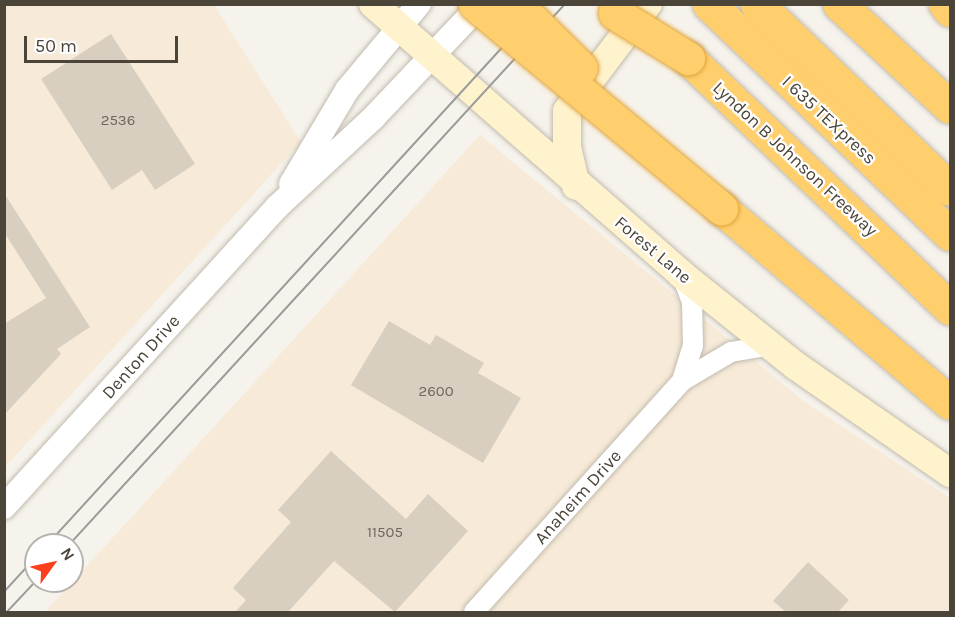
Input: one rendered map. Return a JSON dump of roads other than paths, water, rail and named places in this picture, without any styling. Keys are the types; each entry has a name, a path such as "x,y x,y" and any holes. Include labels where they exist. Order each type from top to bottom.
{"highway":[{"path":"475,4 721,207 951,403"},
{"path":"516,4 721,207"},
{"path":"607,4 696,65"},
{"name":"Lyndon B Johnson Freeway","path":"647,4 696,65 951,308"},
{"name":"I 635 TEXpress","path":"709,4 742,38 951,234"},
{"path":"839,4 951,107"},
{"path":"945,4 951,10"},
{"name":"I 635 TEXpress","path":"761,9 951,189"}],"main road":[{"name":"Forest Lane","path":"373,4 576,186 681,274 770,345 951,473"},
{"path":"576,186 567,148 567,111 647,4"}],"street":[{"name":"Denton Drive","path":"277,207 347,90 398,26 419,4"},
{"name":"Denton Drive","path":"4,507 277,207 431,58 481,4"},
{"name":"Anaheim Drive","path":"681,274 692,302 693,329 682,381"},
{"name":"Anaheim Drive","path":"480,610 682,381 732,352 770,345"}],"tram line":[{"path":"58,533 542,4"},
{"path":"80,533 565,4"},
{"path":"4,592 24,570"},
{"path":"7,612 25,593"}]}
